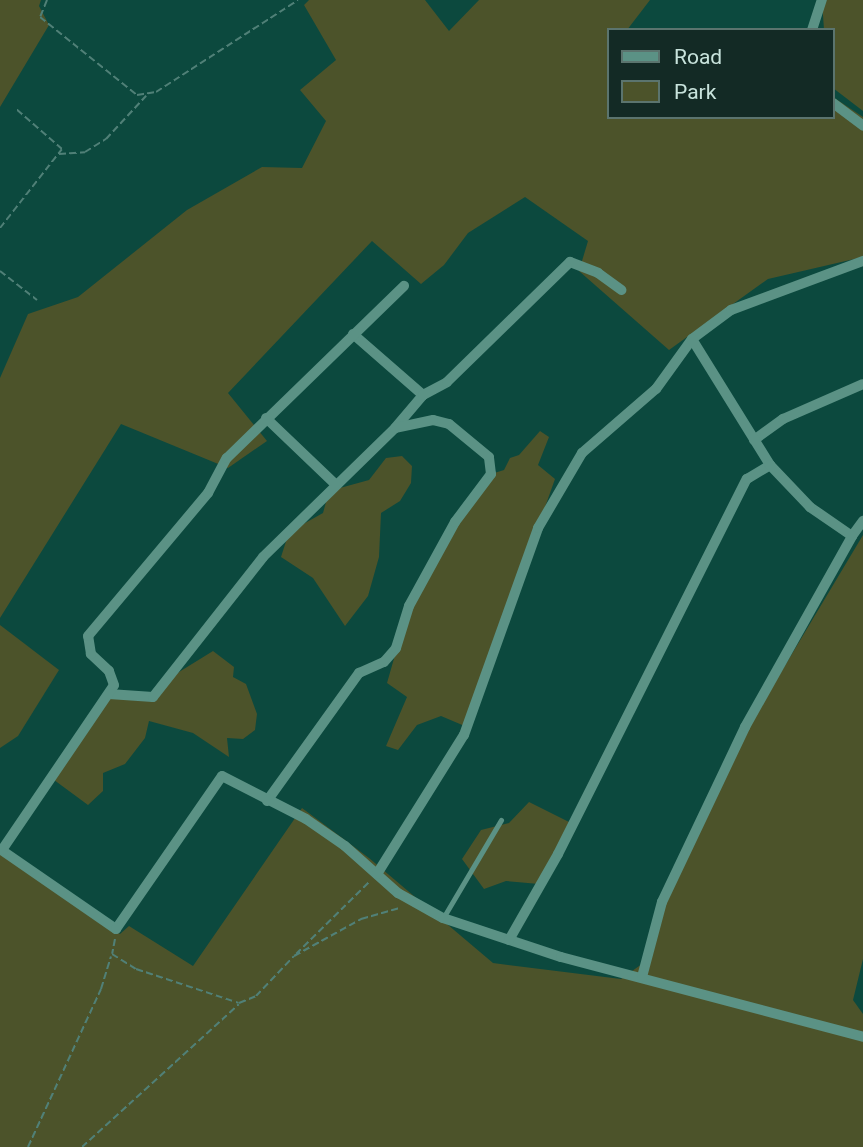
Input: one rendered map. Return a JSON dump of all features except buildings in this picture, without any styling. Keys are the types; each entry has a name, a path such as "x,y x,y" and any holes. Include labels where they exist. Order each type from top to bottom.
{"street":[{"path":"813,28 822,0"},
{"path":"835,105 863,126"},
{"path":"377,874 464,735 538,528 562,480 582,453 656,389 692,339 758,296 863,261"},
{"path":"109,694 153,697 263,557 395,428 423,395 447,382 570,262 598,273 621,290"},
{"path":"404,286 227,458 208,493 88,636 91,654 113,677 109,694 1,850 116,929 222,776 306,819 419,907 443,918 509,940 863,1037"},
{"path":"353,334 423,395"},
{"path":"692,339 770,465 810,507 852,536"},
{"path":"754,440 783,419 863,384"},
{"path":"266,418 335,484"},
{"path":"267,801 359,673 384,662 396,648 409,606 455,522 491,474 493,465 489,457 449,424 433,420 395,428"},
{"path":"509,940 558,854 747,479 770,465"},
{"path":"642,976 662,902 745,727 863,521"}],"lane":[{"path":"443,918 501,820"}],"path":[{"path":"47,0 40,17 126,89 147,95"},
{"path":"58,154 85,152 106,139 147,95 298,0"},
{"path":"0,228 62,149 15,108"},
{"path":"0,271 37,300"},
{"path":"82,1147 239,1003 256,996 377,874"},
{"path":"293,956 388,908 419,907"},
{"path":"28,1147 101,989 112,954 116,929"},
{"path":"112,954 159,979 239,1003"}],"green space":[{"path":"0,0 41,0 39,6 49,25 0,107"},
{"path":"309,0 425,0 449,31 479,0 650,0 629,28 608,28 608,119 835,119 835,98 863,117 863,257 768,279 669,350 579,271 588,241 525,197 468,233 444,265 421,284 372,241 228,393 267,441 228,468 121,424 0,618 0,378 28,314 78,297 187,210 262,167 302,168 326,121 300,90 336,60 304,5"},
{"path":"822,0 863,0 863,111 835,90 835,28 824,28"},
{"path":"540,431 549,437 538,465 555,479 467,727 441,716 417,725 398,750 386,746 407,697 387,683 409,606 455,522 491,474 504,470 510,458 519,455"},
{"path":"402,456 412,466 411,483 400,501 381,513 379,557 368,596 345,626 313,578 281,557 289,532 323,513 329,491 369,480 386,458"},
{"path":"863,535 863,959 853,1000 863,1014 863,1147 0,1147 0,854 120,934 129,926 193,966 302,808 369,858 493,963 621,979 646,961 662,902 756,714"},
{"path":"0,625 59,670 18,736 0,748"},
{"path":"213,651 234,667 233,677 246,684 257,714 255,730 243,739 227,738 229,757 193,733 149,721 145,738 125,764 103,773 103,791 88,805 50,777 109,694 153,697 179,672"},
{"path":"529,802 573,824 539,884 506,881 484,889 462,859 481,830 509,823"}]}
